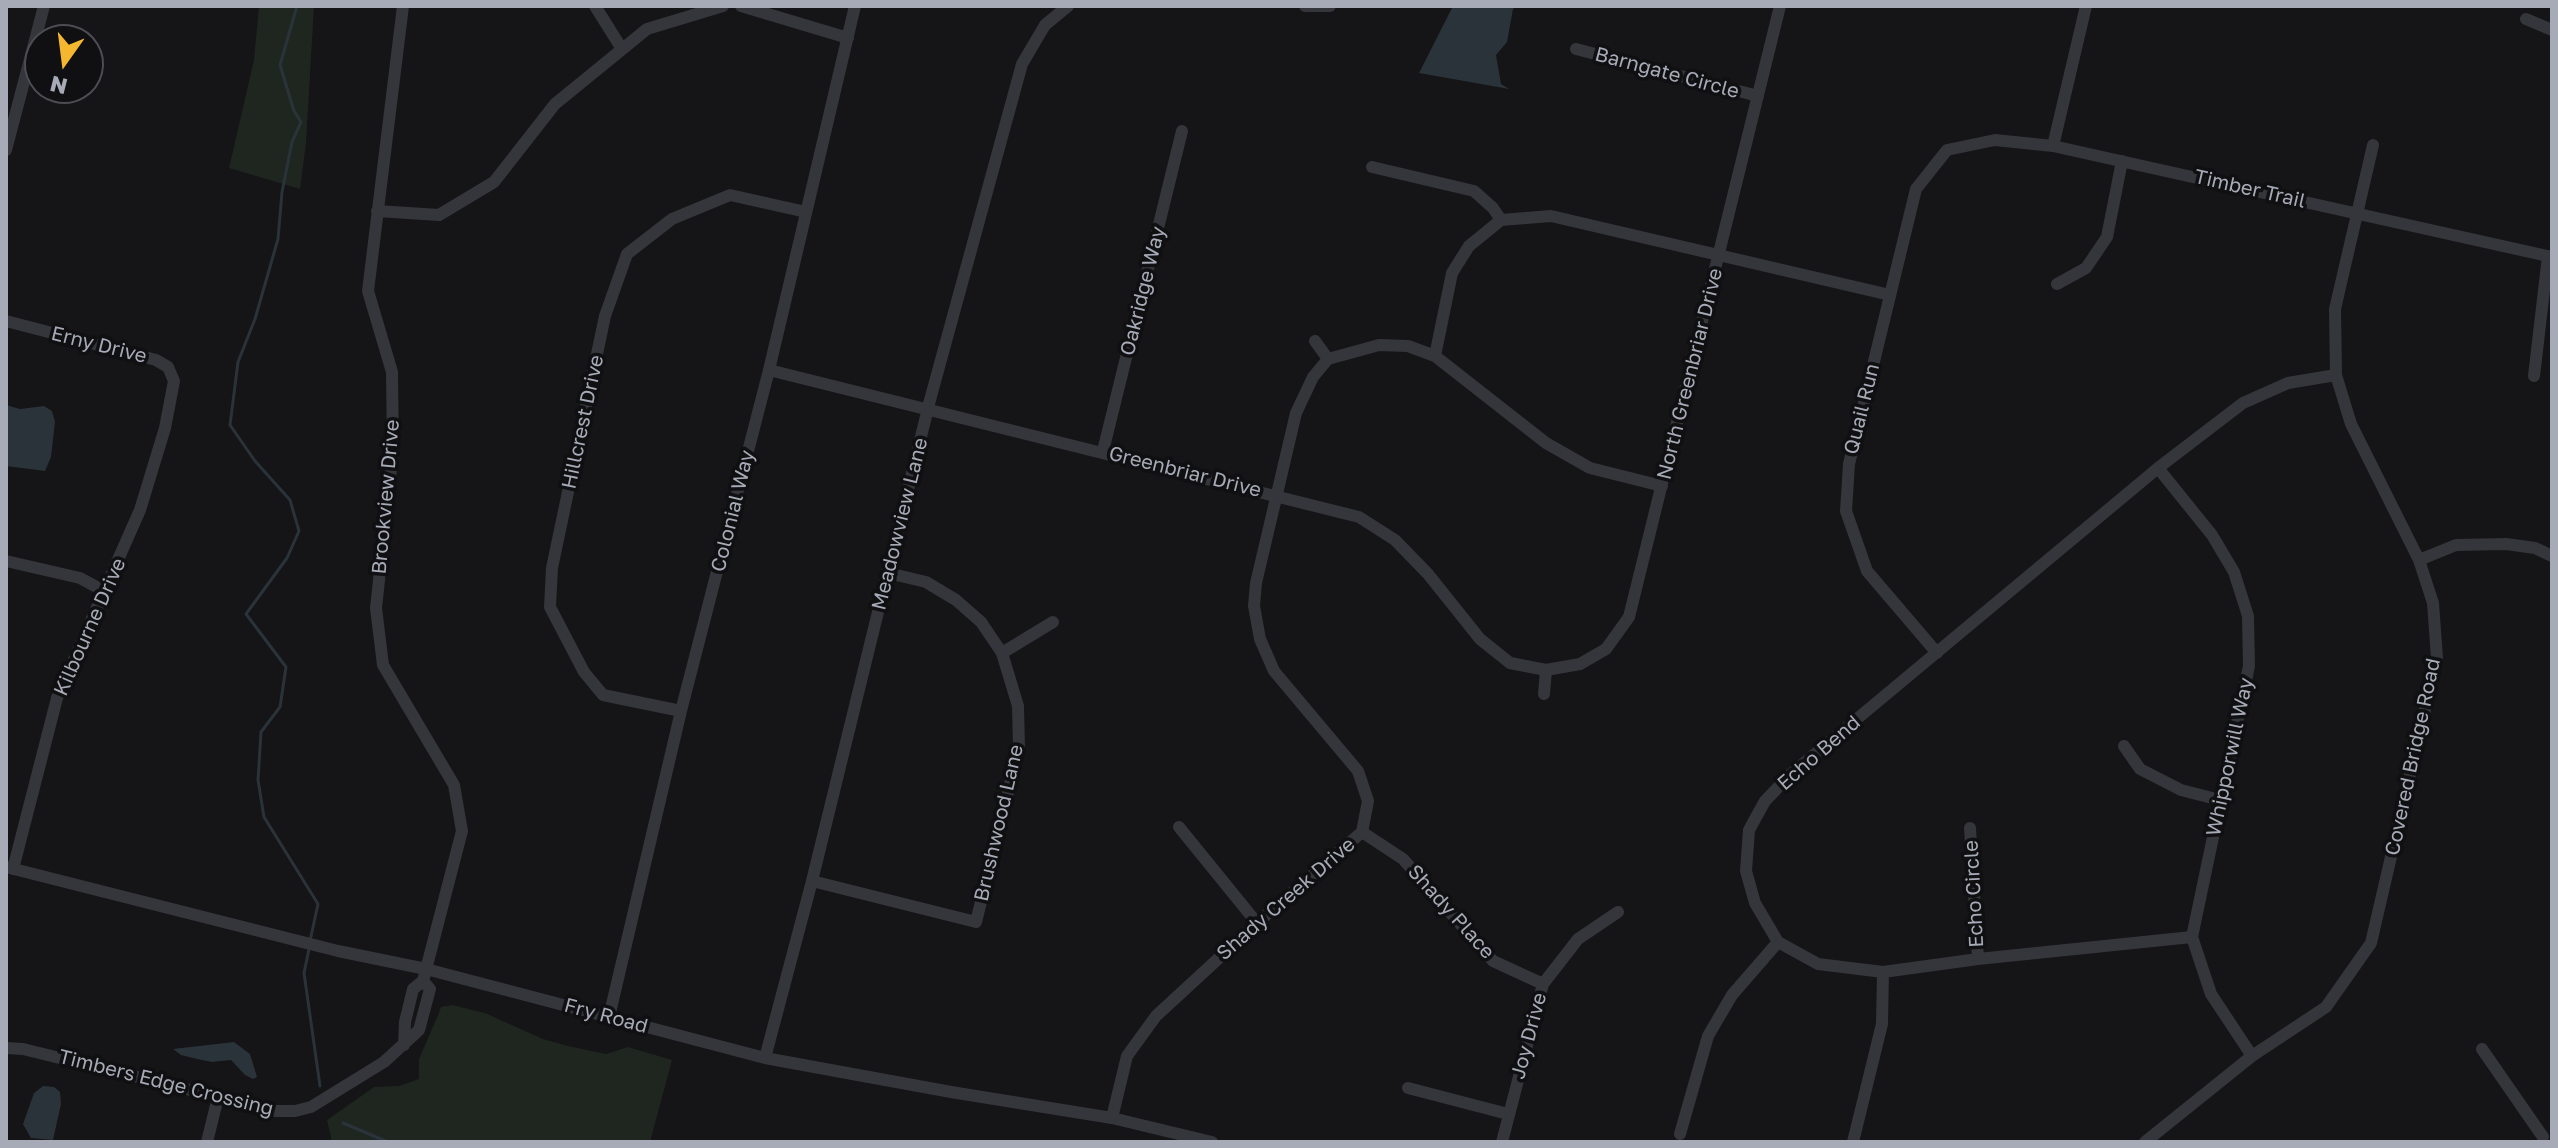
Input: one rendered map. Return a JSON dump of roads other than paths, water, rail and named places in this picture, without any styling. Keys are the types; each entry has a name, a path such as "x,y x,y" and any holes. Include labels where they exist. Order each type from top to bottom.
{"street":[{"path":"6,150 44,6"},
{"name":"Brookview Drive","path":"403,6 368,291 392,372 393,450 376,608 383,665 454,785 462,831 425,975"},
{"path":"595,6 622,49"},
{"path":"377,211 439,215 494,182 555,104 647,29 723,6"},
{"path":"741,6 848,38"},
{"name":"Colonial Way","path":"609,1017 681,711 769,370 855,6"},
{"name":"Meadowview Lane","path":"765,1058 812,881 928,409 1022,64 1045,25 1068,6"},
{"path":"1305,6 1330,6"},
{"name":"North Greenbriar Drive","path":"1546,670 1580,664 1606,649 1629,617 1780,6"},
{"path":"2053,146 2086,6"},
{"path":"2526,19 2552,30"},
{"name":"Barngate Circle","path":"1576,49 1758,96"},
{"name":"Oakridge Way","path":"1103,451 1182,131"},
{"name":"Timber Trail","path":"1947,150 1995,140 2053,146 2550,256"},
{"name":"Covered Bridge Road","path":"2145,1142 2252,1056 2326,1007 2371,943 2437,658 2433,603 2419,560 2351,424 2336,375 2335,309 2373,145"},
{"name":"Quail Run","path":"1937,653 1867,571 1846,511 1849,464 1916,189 1947,150"},
{"path":"2057,284 2086,268 2107,237 2122,161"},
{"path":"1372,167 1474,191 1501,220"},
{"name":"Hillcrest Drive","path":"681,711 603,695 584,672 550,607 552,568 605,316 627,254 672,219 730,195 806,212"},
{"path":"1435,356 1452,273 1469,246 1501,220 1551,216 1890,295"},
{"path":"2534,376 2550,256"},
{"name":"Erny Drive","path":"6,321 156,360 168,367 174,387"},
{"path":"1315,341 1328,359 1379,345 1408,346 1435,356 1546,443 1579,462 1590,468 1662,486"},
{"name":"Shady Creek Drive","path":"1112,1118 1127,1056 1156,1016 1362,832 1368,801 1358,771 1274,671 1260,639 1254,606 1256,583 1296,413 1313,377 1328,359"},
{"name":"Greenbriar Drive","path":"769,370 1359,517 1395,540 1428,574 1480,639 1510,663 1546,670"},
{"name":"Echo Bend","path":"1778,942 1755,903 1746,871 1749,830 1765,801 1792,773 2158,468 2243,403 2288,383 2336,375"},
{"name":"Kilbourne Drive","path":"10,868 57,698 147,491 174,387"},
{"name":"Whipporwill Way","path":"2158,468 2212,535 2234,572 2248,616 2249,666 2192,937 2211,994 2252,1056"},
{"path":"2419,560 2456,545 2506,544 2535,548 2552,556"},
{"path":"6,561 80,578 104,591"},
{"name":"Brushwood Lane","path":"812,881 976,922 1019,748 1018,706 1002,653 981,622 956,600 926,582 888,573"},
{"path":"1002,653 1053,622"},
{"path":"1544,694 1546,670"},
{"path":"2124,746 2140,769 2181,790 2220,800"},
{"path":"1179,827 1257,923"},
{"name":"Echo Circle","path":"1970,828 1978,959"},
{"name":"Shady Place","path":"1362,832 1403,859 1493,961 1543,984"},
{"name":"Fry Road","path":"10,868 425,975 609,1017 765,1058 1112,1118 1212,1142"},
{"name":"Joy Drive","path":"1502,1142 1543,984 1578,939 1618,912"},
{"path":"1680,1134 1708,1036 1732,995 1778,942 1818,964 1883,972 2192,937"},
{"path":"1853,1142 1882,1024 1883,972"},
{"name":"Timbers Edge Crossing","path":"6,1048 23,1049 276,1111 311,1107 384,1062 404,1045 405,1022 413,989 425,975"},
{"path":"2482,1049 2545,1136"},
{"path":"1408,1088 1508,1114"},
{"path":"207,1142 218,1097"}],"waterway":[{"path":"297,6 280,65 294,111 301,122 292,142 282,192 278,239 255,319 238,362 230,425 255,461 290,500 299,531 287,558 246,614 286,667 280,707 261,732 258,780 264,817 318,904 310,941"},
{"path":"309,949 304,973 320,1086"},
{"path":"343,1123 388,1142"}]}
